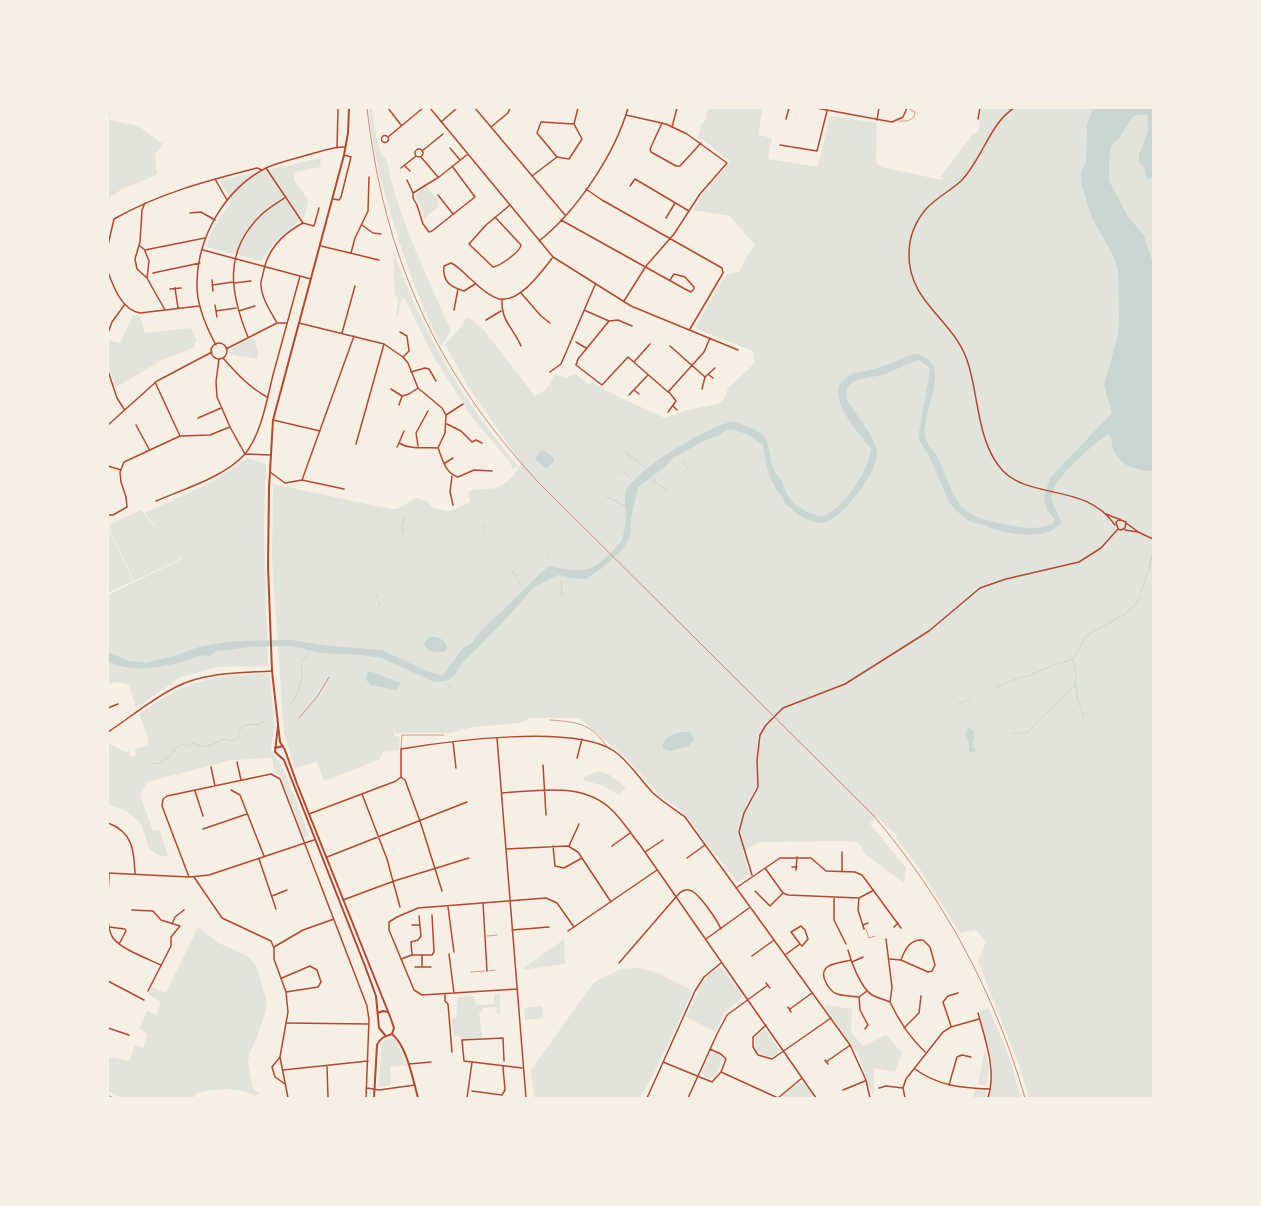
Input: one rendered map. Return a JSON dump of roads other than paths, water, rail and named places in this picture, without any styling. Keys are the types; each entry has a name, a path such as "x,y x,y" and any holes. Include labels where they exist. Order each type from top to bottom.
{"main road":[{"path":"348,108 346,147 321,246 298,323 273,420 270,472 268,566 272,671 280,742 283,746 388,1012 394,1028 392,1034"},
{"path":"279,724 276,754 284,760 314,840 365,966 376,996 379,1028 385,1035"},
{"path":"276,748 283,746"},
{"path":"279,756 282,756 285,752"},
{"path":"378,1014 383,1011 388,1012"},
{"path":"374,1098 377,1045 380,1038 385,1035 392,1034 398,1039 409,1064 418,1098"}],"street":[{"path":"337,148 338,108"},
{"path":"388,108 402,126"},
{"path":"388,137 423,108"},
{"path":"430,108 553,257 595,284 641,310 738,350"},
{"path":"441,122 457,108"},
{"path":"475,108 566,215"},
{"path":"491,127 508,112 510,108"},
{"path":"574,124 541,122 537,133 557,157 569,159 582,139 574,124 578,108"},
{"path":"539,241 566,215 599,170 623,125 628,108"},
{"path":"672,127 677,108"},
{"path":"786,119 789,108"},
{"path":"816,108 895,122 903,117 908,108"},
{"path":"877,120 879,108"},
{"path":"980,108 978,118 982,117"},
{"path":"1014,108 1007,112 998,122 981,155 961,181 926,209 918,222 909,245 909,262 914,284 925,301 956,337 964,350 969,364 986,441 994,460 1004,472 1018,480 1039,488 1075,496 1104,513 1120,519 1138,532 1153,539"},
{"path":"780,145 817,151 827,110"},
{"path":"624,301 646,266 671,238 700,194 727,163 701,143 672,127 626,115"},
{"path":"662,124 650,149 651,152 676,166 680,166 701,143"},
{"path":"401,168 416,156 417,150 422,151 443,134"},
{"path":"216,345 205,326 199,306 197,282 205,238 227,200 239,188 266,168 293,159 346,147"},
{"path":"450,148 460,160"},
{"path":"421,157 422,151"},
{"path":"413,193 439,177 468,154"},
{"path":"333,199 339,200 341,197 351,156 344,155"},
{"path":"416,156 421,157 439,177"},
{"path":"532,176 557,157"},
{"path":"405,166 410,171"},
{"path":"406,180 413,193 413,198 417,205 423,224 428,232 432,231 475,197 452,166"},
{"path":"108,245 114,219 145,202 188,186 257,168 262,171"},
{"path":"266,168 303,223 314,226 319,208"},
{"path":"351,253 355,238 368,211 369,177"},
{"path":"215,179 227,200"},
{"path":"630,186 635,179 689,212"},
{"path":"586,189 602,200 722,268 723,272 690,329"},
{"path":"438,195 452,214"},
{"path":"248,337 236,308 234,282 235,259 247,231 261,214 286,197"},
{"path":"438,203 442,200"},
{"path":"145,202 139,246 135,259 137,269 147,278 165,310"},
{"path":"666,218 675,203"},
{"path":"495,217 521,245 520,250 504,263 493,267 469,244 474,237 495,217 510,205"},
{"path":"190,213 201,212 215,220"},
{"path":"561,220 691,292 694,290 694,287 685,277 674,274 670,280"},
{"path":"277,323 265,300 260,286 264,266 275,243 284,235 303,223"},
{"path":"362,225 373,233 381,234"},
{"path":"145,250 205,238"},
{"path":"139,246 145,250 149,261 147,278"},
{"path":"321,246 379,260"},
{"path":"202,250 311,279"},
{"path":"475,284 464,290 451,287 446,282 443,272 444,266 451,263 460,267 475,284 488,294 502,299 510,298 520,292 534,280 553,257"},
{"path":"153,273 200,262"},
{"path":"108,272 115,290 125,304 134,312 140,313 199,306"},
{"path":"156,501 226,470 245,454 254,440 268,397 300,276"},
{"path":"212,280 214,291"},
{"path":"212,285 251,281"},
{"path":"550,372 561,364 595,284"},
{"path":"342,333 355,286"},
{"path":"175,288 178,309"},
{"path":"170,289 181,288"},
{"path":"454,310 458,289"},
{"path":"520,292 541,316 550,323"},
{"path":"502,299 502,311 506,324 518,337 521,346"},
{"path":"108,333 112,322 125,304"},
{"path":"215,306 217,317"},
{"path":"238,311 255,306"},
{"path":"216,311 236,308"},
{"path":"584,310 609,321 618,320 632,326"},
{"path":"486,320 502,311"},
{"path":"609,321 576,362 576,364 601,386 628,357 668,392 676,401 668,412"},
{"path":"226,349 277,323 287,323"},
{"path":"298,323 384,344 403,357 418,388 442,408 446,415 445,432 438,448 445,468 453,475 458,477 474,470 492,471"},
{"path":"400,332 407,336 409,343 409,351 403,357"},
{"path":"302,480 354,336"},
{"path":"668,392 704,352 710,338"},
{"path":"576,342 587,348"},
{"path":"212,352 214,357 219,359 223,358 227,353 222,344 216,345"},
{"path":"356,444 384,344"},
{"path":"634,362 650,344"},
{"path":"108,425 155,382 212,352 216,345"},
{"path":"670,346 705,377"},
{"path":"223,358 242,380 254,390 268,397"},
{"path":"219,359 216,391 221,408 245,454"},
{"path":"411,372 425,368 429,369 436,381"},
{"path":"702,389 705,377 715,368"},
{"path":"108,371 117,398 124,409"},
{"path":"629,395 648,375"},
{"path":"709,375 713,378"},
{"path":"155,382 180,436"},
{"path":"390,389 402,396 409,394 418,388"},
{"path":"634,390 639,394"},
{"path":"399,405 402,396"},
{"path":"446,415 463,404"},
{"path":"673,406 677,410"},
{"path":"198,418 221,408"},
{"path":"418,446 416,433 428,411"},
{"path":"273,420 320,431"},
{"path":"446,424 461,431 472,442 476,440 482,443"},
{"path":"136,425 150,449"},
{"path":"108,515 113,515 127,507 126,496 121,482 121,470 124,462 180,436 210,435 230,427"},
{"path":"397,447 404,431"},
{"path":"399,443 413,448 418,446 438,448"},
{"path":"245,454 271,455"},
{"path":"444,464 453,458"},
{"path":"108,466 121,470"},
{"path":"270,472 285,483 302,480 344,489"},
{"path":"453,475 450,492 453,506"},
{"path":"1104,513 1118,529 1138,532"},
{"path":"1115,525 1120,519"},
{"path":"1122,530 1125,528 1126,523"},
{"path":"752,875 738,832 744,814 758,787 758,745 760,735 766,725 783,708 845,684 942,622 980,588 1006,579 1079,562 1101,548 1118,529"},
{"path":"108,732 158,698 178,686 193,680 218,674 272,671"},
{"path":"108,708 118,704"},
{"path":"442,891 420,821 405,780 401,777 401,749 497,738 556,736 582,739 608,748 627,762 654,793 685,817 706,845 749,908 813,992 850,1045 866,1080 870,1098"},
{"path":"497,738 522,1068 526,1098"},
{"path":"577,758 582,739"},
{"path":"453,742 456,768"},
{"path":"237,762 241,780"},
{"path":"543,765 546,815"},
{"path":"211,767 215,786"},
{"path":"189,877 162,806 166,796 271,774 280,779 367,1006 369,1024 366,1098"},
{"path":"309,814 396,781 401,777"},
{"path":"195,790 203,816"},
{"path":"231,790 240,795 264,857"},
{"path":"502,793 572,790 594,797 614,812 706,939 816,1098"},
{"path":"362,794 380,837 394,881 400,907"},
{"path":"326,858 467,802"},
{"path":"203,830 247,813"},
{"path":"108,823 118,829 130,841 134,850 135,873"},
{"path":"568,846 579,824"},
{"path":"612,846 630,833"},
{"path":"161,966 118,944 112,936 109,927 109,873 135,873 189,877 209,875 314,840"},
{"path":"645,853 663,840"},
{"path":"687,858 706,845"},
{"path":"553,846 555,866 564,868 582,858"},
{"path":"506,849 568,846 578,852 611,902"},
{"path":"842,852 842,871"},
{"path":"796,870 797,857"},
{"path":"259,858 276,909"},
{"path":"343,900 394,881 469,858"},
{"path":"736,888 752,875 780,858 813,858 826,871 859,872 901,928"},
{"path":"792,867 797,867"},
{"path":"764,868 783,892 788,895 859,898 874,890"},
{"path":"568,931 657,870"},
{"path":"194,877 222,918 271,941 274,948 274,959 286,992 288,1012 280,1057 288,1098"},
{"path":"272,896 287,890"},
{"path":"620,963 676,897 685,890 695,892 721,928"},
{"path":"756,891 770,906 783,892"},
{"path":"834,898 834,920 846,944"},
{"path":"859,898 858,910 864,929"},
{"path":"517,989 422,995 414,990 389,930 389,922 396,916 418,908 550,899 557,903 574,927"},
{"path":"483,903 487,971"},
{"path":"448,907 454,952"},
{"path":"706,939 749,908"},
{"path":"132,910 153,912 161,920 172,924 179,924 180,928 171,937 171,946 148,990"},
{"path":"172,924 175,917 184,910"},
{"path":"400,959 412,955 432,955 434,950 432,915"},
{"path":"412,955 412,942 418,940 421,936 419,916"},
{"path":"274,948 303,930 334,919"},
{"path":"863,925 868,923"},
{"path":"894,927 898,924"},
{"path":"412,925 420,925"},
{"path":"785,955 800,944 802,946 808,939 805,930 801,926 792,932 800,944"},
{"path":"109,927 125,929 126,931 118,944"},
{"path":"512,930 549,928"},
{"path":"839,941 843,939"},
{"path":"886,939 890,959 892,987 890,1002 895,1014 911,1039 926,1053"},
{"path":"752,956 774,940"},
{"path":"890,959 901,960 928,972 932,971 935,965 930,947 924,940 910,943 901,960"},
{"path":"848,950 851,961 867,991 890,1002"},
{"path":"449,954 454,994"},
{"path":"422,955 422,967"},
{"path":"863,957 828,966 824,972 824,978 834,993 859,996 867,991"},
{"path":"647,1098 700,983 704,977 722,962"},
{"path":"282,978 310,966 318,970 321,982 318,987 286,992"},
{"path":"415,967 431,967"},
{"path":"108,981 144,1000"},
{"path":"688,1098 727,1015 767,984 770,988"},
{"path":"790,1009 813,992"},
{"path":"951,1027 943,1002 948,996 958,993"},
{"path":"445,994 445,1001 448,1004 452,1052"},
{"path":"859,996 860,1010 868,1025 865,1029"},
{"path":"904,1028 919,1013 921,996"},
{"path":"788,1007 791,1012"},
{"path":"978,1013 991,1066 988,1098"},
{"path":"766,1025 753,1037 755,1052 762,1058 772,1059 831,1018"},
{"path":"905,1098 903,1088 906,1079 943,1032 951,1027 979,1019"},
{"path":"287,1023 369,1024"},
{"path":"108,1028 129,1035"},
{"path":"504,1061 503,1038 462,1040 464,1061 522,1068"},
{"path":"826,1062 850,1045"},
{"path":"663,1062 712,1082 721,1072 725,1058 710,1049"},
{"path":"949,1085 957,1057 962,1055 971,1057"},
{"path":"280,1057 272,1067 274,1077 285,1084"},
{"path":"283,1070 368,1061"},
{"path":"409,1064 431,1062"},
{"path":"468,1098 472,1062"},
{"path":"327,1065 328,1098"},
{"path":"472,1092 502,1095 505,1090 503,1066"},
{"path":"914,1069 928,1079 949,1085 990,1089"},
{"path":"721,1072 778,1098 802,1078"},
{"path":"843,1090 866,1080"},
{"path":"367,1088 375,1089 415,1085"},
{"path":"879,1088 886,1086 903,1088"}],"lane":[{"path":"898,121 908,121 914,117 915,112 908,108"},
{"path":"299,718 317,697 329,677"},
{"path":"550,720 576,722 589,728 600,736 608,748"},
{"path":"401,749 402,735 444,735"},
{"path":"864,929 866,929 869,938 875,936"},
{"path":"485,936 497,935"},
{"path":"471,972 495,970"}],"waterway":[{"path":"625,452 632,458"},
{"path":"634,459 648,469"},
{"path":"685,465 688,469"},
{"path":"625,473 629,476"},
{"path":"654,482 667,490"},
{"path":"606,496 625,506"},
{"path":"402,525 405,518"},
{"path":"402,527 403,532"},
{"path":"1149,569 1153,551"},
{"path":"511,569 521,585"},
{"path":"1141,592 1148,571"},
{"path":"561,581 562,596"},
{"path":"1021,677 1028,676 1051,666 1073,659 1086,636 1125,614 1136,604 1140,596"},
{"path":"378,601 380,605"},
{"path":"302,661 311,649"},
{"path":"1040,719 1075,685 1076,675 1073,659"},
{"path":"289,705 300,686 302,674 301,665"},
{"path":"1031,667 1035,669"},
{"path":"996,687 1019,678"},
{"path":"447,684 451,688"},
{"path":"1076,686 1078,701"},
{"path":"967,701 970,698"},
{"path":"958,704 964,701"},
{"path":"1079,703 1084,717"},
{"path":"153,763 159,764 169,757 176,748 183,744 187,746 193,743 206,746 212,745 224,739 233,741 238,738 239,731 245,725 260,724 265,721"},
{"path":"1013,733 1027,733 1038,721"}],"railway":[{"path":"367,108 375,163 387,214 402,263 421,310 444,355 471,399 503,441 539,483 874,816 923,880 945,914 964,949 999,1021 1025,1098"},
{"path":"108,1095 113,1098"}]}
